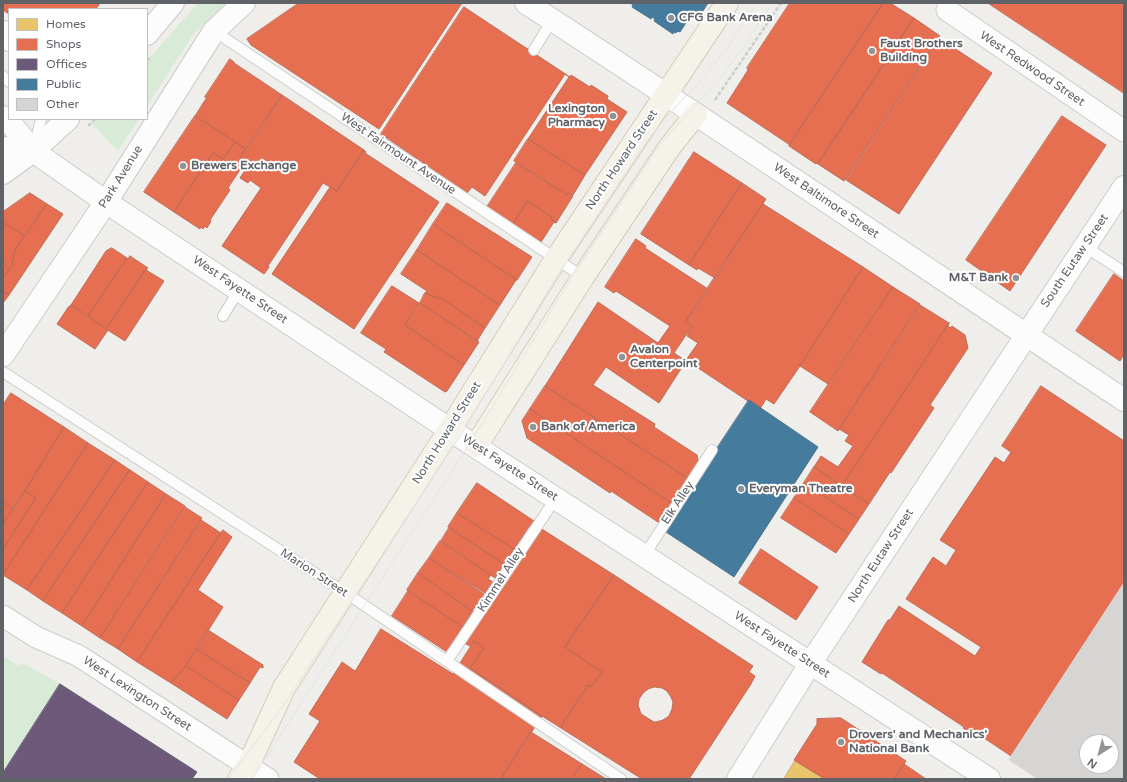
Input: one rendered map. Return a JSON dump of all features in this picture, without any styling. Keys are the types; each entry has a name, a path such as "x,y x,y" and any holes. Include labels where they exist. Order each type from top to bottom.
{"main road":[{"path":"148,33 173,3"},
{"name":"Park Avenue","path":"3,355 106,202 214,31 244,3"},
{"name":"West Baltimore Street","path":"526,3 666,94 1124,400"},
{"name":"North Howard Street","path":"244,772 284,688 450,429 556,259 727,3"},
{"path":"476,446 583,277 668,148 696,114"},
{"name":"West Fayette Street","path":"3,117 12,125 33,151 106,202 644,556 989,779"},
{"path":"3,173 33,151 67,120"},
{"path":"3,148 6,150 33,151"},
{"name":"South Eutaw Street","path":"1026,335 1124,186"},
{"name":"North Eutaw Street","path":"738,779 810,664 1026,335"}],"street":[{"name":"West Redwood Street","path":"947,7 1124,131"},
{"name":"West Lexington Street","path":"3,616 36,637 79,656 225,752 244,772 268,779"}],"lane":[{"path":"534,50 552,20"},
{"name":"West Fairmount Avenue","path":"214,31 583,277"},
{"path":"33,151 41,120"},
{"path":"1084,246 1124,272"},
{"path":"223,316 239,290"},
{"name":"Marion Street","path":"3,372 346,593 621,779"},
{"name":"Elk Alley","path":"644,556 712,450"},
{"name":"Kimmel Alley","path":"447,661 556,498"}],"path":[{"path":"714,102 781,3"}],"green space":[{"path":"198,3 226,3 193,35 148,104 148,60"},
{"path":"94,120 138,120 118,151 91,123"},
{"path":"3,656 19,666 22,663 60,684 3,773"}],"building: Homes":[{"path":"795,761 825,779 784,779"}],"building: Shops":[{"path":"3,3 100,3 97,8 8,8 8,13 3,10"},
{"path":"299,3 462,3 379,129 251,45 247,39"},
{"path":"790,3 883,3 790,145 727,103 748,70 747,68"},
{"name":"Faust Brothers Building","path":"883,3 890,3 914,18 818,164 816,164 789,146"},
{"path":"988,3 1124,3 1124,93"},
{"path":"464,7 570,77 571,75 590,87 591,85 608,96 607,99 627,112 585,175 528,139 569,77 565,74 485,196 472,187 467,193 381,134"},
{"path":"914,18 940,36 844,181 818,164"},
{"path":"939,38 992,73 899,214 846,180"},
{"path":"230,59 282,95 246,149 195,116 207,97 205,97"},
{"path":"282,95 364,150 337,191 323,183 264,274 222,246 261,188 250,180 248,183 240,178 249,164 240,159"},
{"name":"Brewers Exchange","path":"195,116 235,142 223,159 213,153 174,212 144,192"},
{"path":"1062,116 1106,145 1010,291 966,260"},
{"path":"528,139 585,175 573,195 568,193 567,195 514,161"},
{"path":"235,142 246,149 240,159 245,162 228,188 230,190 210,220 211,221 207,228 205,226 203,229 201,227 200,229 174,212 213,153 223,159"},
{"path":"364,150 366,152 365,153 439,202 354,329 272,274 330,187 337,191"},
{"path":"694,152 742,183 689,265 641,234"},
{"path":"516,163 567,195 568,193 573,196 556,223 551,219 552,217 528,201 513,224 487,207"},
{"path":"742,183 766,199 715,278 698,268 697,270 689,265"},
{"path":"30,193 47,204 25,236 3,222 3,212"},
{"path":"528,201 552,217 551,219 556,223 554,222 541,242 513,224"},
{"path":"447,203 532,257 517,280 433,224"},
{"path":"47,204 63,214 9,295 3,291 3,278 12,265 15,250"},
{"path":"763,204 863,267 774,404 766,399 760,409 686,360 698,343 687,336 692,326 686,321"},
{"path":"3,222 25,236 15,250 12,265 9,270 3,261"},
{"path":"433,224 517,280 500,305 417,250"},
{"name":"Avalon Centerpoint","path":"636,239 646,246 645,248 708,289 686,321 692,326 674,353 686,361 659,403 606,367 593,385 655,424 654,427 697,455 699,465 689,479 545,386 598,302 658,343 670,326 616,291 614,293 605,287"},
{"path":"112,248 127,258 88,316 71,305 106,251"},
{"path":"417,250 500,305 485,328 441,298 440,299 425,293 427,291 401,274"},
{"path":"130,256 148,268 145,270 106,329 88,316 127,258 128,259"},
{"path":"3,261 9,270 3,278"},
{"path":"863,267 893,287 828,384 800,366"},
{"path":"147,269 146,270 164,281 125,341 106,329 145,270"},
{"path":"1114,274 1124,281 1124,354 1120,361 1076,331"},
{"path":"392,286 419,303 405,325 464,365 447,391 445,392 384,352 386,349 361,333"},
{"path":"893,287 920,304 838,431 810,412"},
{"path":"3,291 9,295 3,303"},
{"path":"425,293 440,299 441,298 485,328 477,341 420,303"},
{"path":"420,303 479,342 464,365 405,325"},
{"path":"71,305 108,330 95,349 57,324"},
{"path":"920,305 949,323 842,486 814,467 821,456 838,467 853,446 845,441 849,435 839,429"},
{"path":"949,323 948,326 950,328 952,326 965,335 968,348 930,405 934,408 869,504 842,486"},
{"path":"545,386 692,481 673,504 530,409"},
{"path":"1041,386 1124,441 1124,583 1011,756 984,738 982,740 882,673 881,674 862,662 888,620 890,620 899,606 975,656 981,647 906,599 933,557 946,566 956,550 940,540 995,457 1004,463 1011,452 1002,446"},
{"path":"11,393 64,427 14,509 3,502 3,405"},
{"path":"530,409 673,504 661,524 611,491 610,493 527,438 522,421"},
{"path":"64,427 88,443 3,575 3,549 36,498 25,491"},
{"path":"88,443 115,460 27,590 3,575"},
{"path":"115,460 130,470 43,601 27,590"},
{"path":"814,467 869,504 859,519 804,483"},
{"path":"130,470 148,482 62,613 43,601"},
{"path":"148,482 166,494 82,626 62,613"},
{"path":"477,483 534,521 514,549 457,513"},
{"path":"804,483 859,519 849,534 794,498"},
{"path":"25,491 36,498 3,549 3,524"},
{"path":"166,494 185,506 100,638 82,626"},
{"path":"794,498 849,534 836,553 781,518"},
{"path":"3,502 13,508 3,524"},
{"path":"185,507 202,518 118,649 100,638"},
{"path":"457,513 514,549 504,564 448,527"},
{"path":"201,520 221,533 137,662 118,649"},
{"path":"537,526 614,575 565,647 602,672 591,687 588,685 561,728 470,668 484,648 474,641 470,646 464,643"},
{"path":"449,528 504,564 495,578 441,541"},
{"path":"223,530 232,537 198,590 223,607 186,666 171,683 137,662"},
{"path":"440,541 491,575 488,579 493,582 485,593 429,558"},
{"path":"761,549 818,587 796,620 739,583"},
{"path":"429,558 484,594 472,611 418,573"},
{"path":"418,573 474,612 473,615 471,614 463,627 407,590"},
{"path":"614,575 753,666 749,672 755,676 689,779 642,779 561,728 588,685 591,687 602,672 565,647","holes":["655,687 662,688 667,691 671,697 673,702 672,709 669,716 663,720 654,722 641,714 638,705 639,699 648,689"]},
{"path":"408,591 463,627 447,652 392,616"},
{"path":"381,629 453,674 474,641 484,648 470,668 542,716 501,779 320,779 294,762 320,721 309,714 342,662 355,671"},
{"path":"208,630 263,665 263,668 260,667 250,683 196,649"},
{"path":"196,649 250,683 239,700 186,666"},
{"path":"186,666 239,700 227,719 171,683"},
{"name":"Drovers' and Mechanics' National Bank","path":"841,718 906,761 894,779 825,779 794,760 817,724 817,719"},
{"path":"531,732 582,764 572,779 501,779"},
{"path":"582,764 606,779 572,779"},
{"path":"904,764 926,779 894,779"}],"building: Offices":[{"path":"60,684 197,772 192,779 3,779 3,773"}],"building: Public":[{"name":"CFG Bank Arena","path":"630,3 708,3 699,17 693,12 680,32 674,32 673,34 654,21 655,19 652,17 651,19 632,7 633,5"},
{"name":"Everyman Theatre","path":"749,400 818,447 734,577 663,530"}],"building: Other":[{"path":"1124,583 1124,779 1038,779 1009,760"}],"tram line":[{"path":"228,779 283,706 460,436 559,273 648,139 679,103 699,83 732,41 757,3"},
{"path":"252,779 470,443 575,272 660,144 720,78 743,48 772,3"}],"place":[{"name":"CFG Bank Arena","path":"671,18"},
{"name":"Faust Brothers Building","path":"872,51"},
{"name":"Lexington Pharmacy","path":"613,116"},
{"name":"Brewers Exchange","path":"183,166"},
{"name":"M&T Bank","path":"1016,278"},
{"name":"Avalon Centerpoint","path":"622,357"},
{"name":"Bank of America","path":"533,427"},
{"name":"Everyman Theatre","path":"741,489"},
{"name":"Drovers' and Mechanics' National Bank","path":"841,742"}]}
